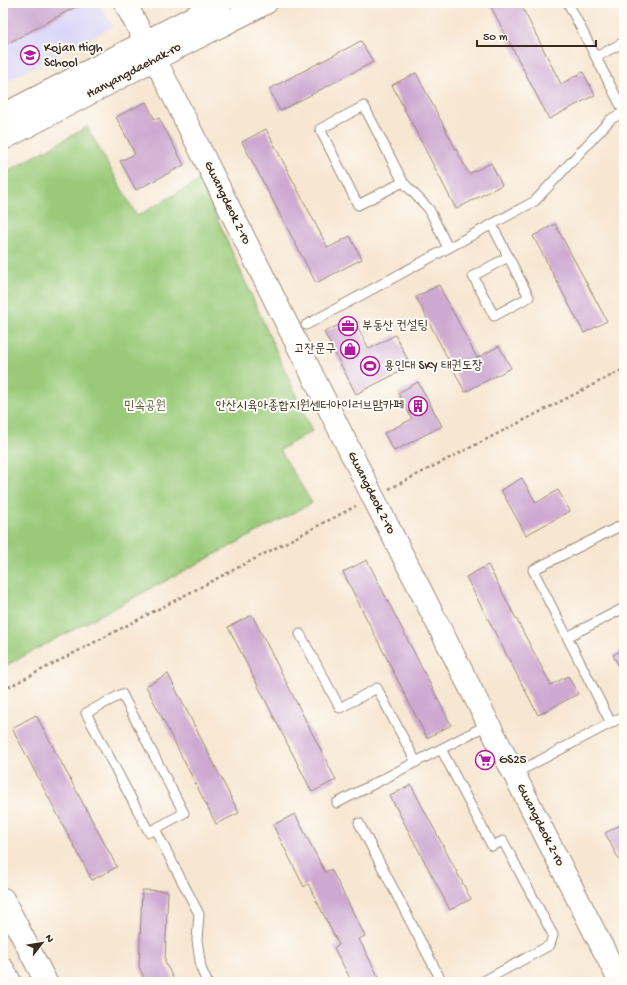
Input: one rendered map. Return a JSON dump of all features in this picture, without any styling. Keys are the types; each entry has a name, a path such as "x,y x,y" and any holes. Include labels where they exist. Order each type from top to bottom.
{"street":[{"name":"Gwangdeok 2-ro","path":"125,3 150,50 373,497 620,982"},
{"name":"Hanyangdaehak-ro","path":"3,139 150,50 221,3"},
{"name":"Hanyangdaehak-ro","path":"3,115 150,50 266,3"},
{"path":"3,899 46,982"},
{"path":"3,969 10,982"}],"lane":[{"path":"306,325 535,202 611,119 624,112 568,3"},
{"path":"596,57 624,42"},
{"path":"403,182 358,205 320,129 364,106 403,182 429,209 448,248"},
{"path":"492,225 529,297 494,316 473,276 508,257"},
{"path":"611,723 533,570 624,524"},
{"path":"567,637 624,608"},
{"path":"300,634 340,708 377,688 416,762"},
{"path":"122,694 184,813 155,829 149,832 86,713 122,694"},
{"path":"514,774 624,716"},
{"path":"337,803 489,724"},
{"path":"441,749 492,846 503,840 553,935 550,945 482,982"},
{"path":"359,823 442,982"},
{"path":"155,829 200,914 197,940 201,968 207,982"}],"path":[{"path":"3,690 373,497 624,369"}],"shaded area":[{"name":"Kojan High School","path":"3,3 100,3 113,27 3,83"}],"green space":[{"name":"민속공원","path":"87,127 137,216 200,180 312,431 280,450 312,503 3,667 3,174"}],"building":[{"name":"Kojan High School","path":"3,3 80,3 81,4 3,46"},
{"path":"489,3 520,3 561,84 583,72 595,95 549,119"},
{"path":"361,41 373,62 280,111 269,89"},
{"path":"416,73 469,174 491,163 502,185 456,209 392,85"},
{"path":"146,102 155,120 159,118 184,165 136,190 120,161 135,154 116,117"},
{"path":"266,129 328,248 350,236 362,259 316,283 242,142"},
{"path":"555,224 607,321 584,333 533,236"},
{"path":"439,285 477,358 499,346 511,368 465,392 416,297"},
{"path":"353,318 369,349 395,335 411,366 356,394 324,332"},
{"name":"안산시육아종합지원센터아이러브맘카페","path":"418,382 442,426 394,451 384,433 412,419 398,393"},
{"path":"522,478 536,503 558,490 570,511 526,535 501,490"},
{"path":"367,560 451,725 427,738 343,572"},
{"path":"488,565 551,685 568,676 578,694 538,715 466,577"},
{"path":"252,615 336,780 312,792 228,627"},
{"path":"624,649 624,676 613,655"},
{"path":"168,674 239,813 216,824 146,686"},
{"path":"36,715 117,867 92,880 12,728"},
{"path":"411,785 471,899 450,910 390,796"},
{"path":"295,814 325,872 331,869 365,936 359,939 381,982 352,982 334,948 339,945 308,884 304,887 273,825"},
{"path":"624,823 624,869 605,833"},
{"path":"142,890 168,891 165,962 175,982 146,982 139,967"}],"place":[{"name":"Kojan High School","path":"30,55"},
{"name":"부동산 컨설팅","path":"348,326"},
{"name":"고잔문구","path":"350,349"},
{"name":"용인대 SKY 태권도장","path":"370,366"},
{"name":"안산시육아종합지원센터아이러브맘카페","path":"418,406"},
{"name":"GS25","path":"485,760"}]}
